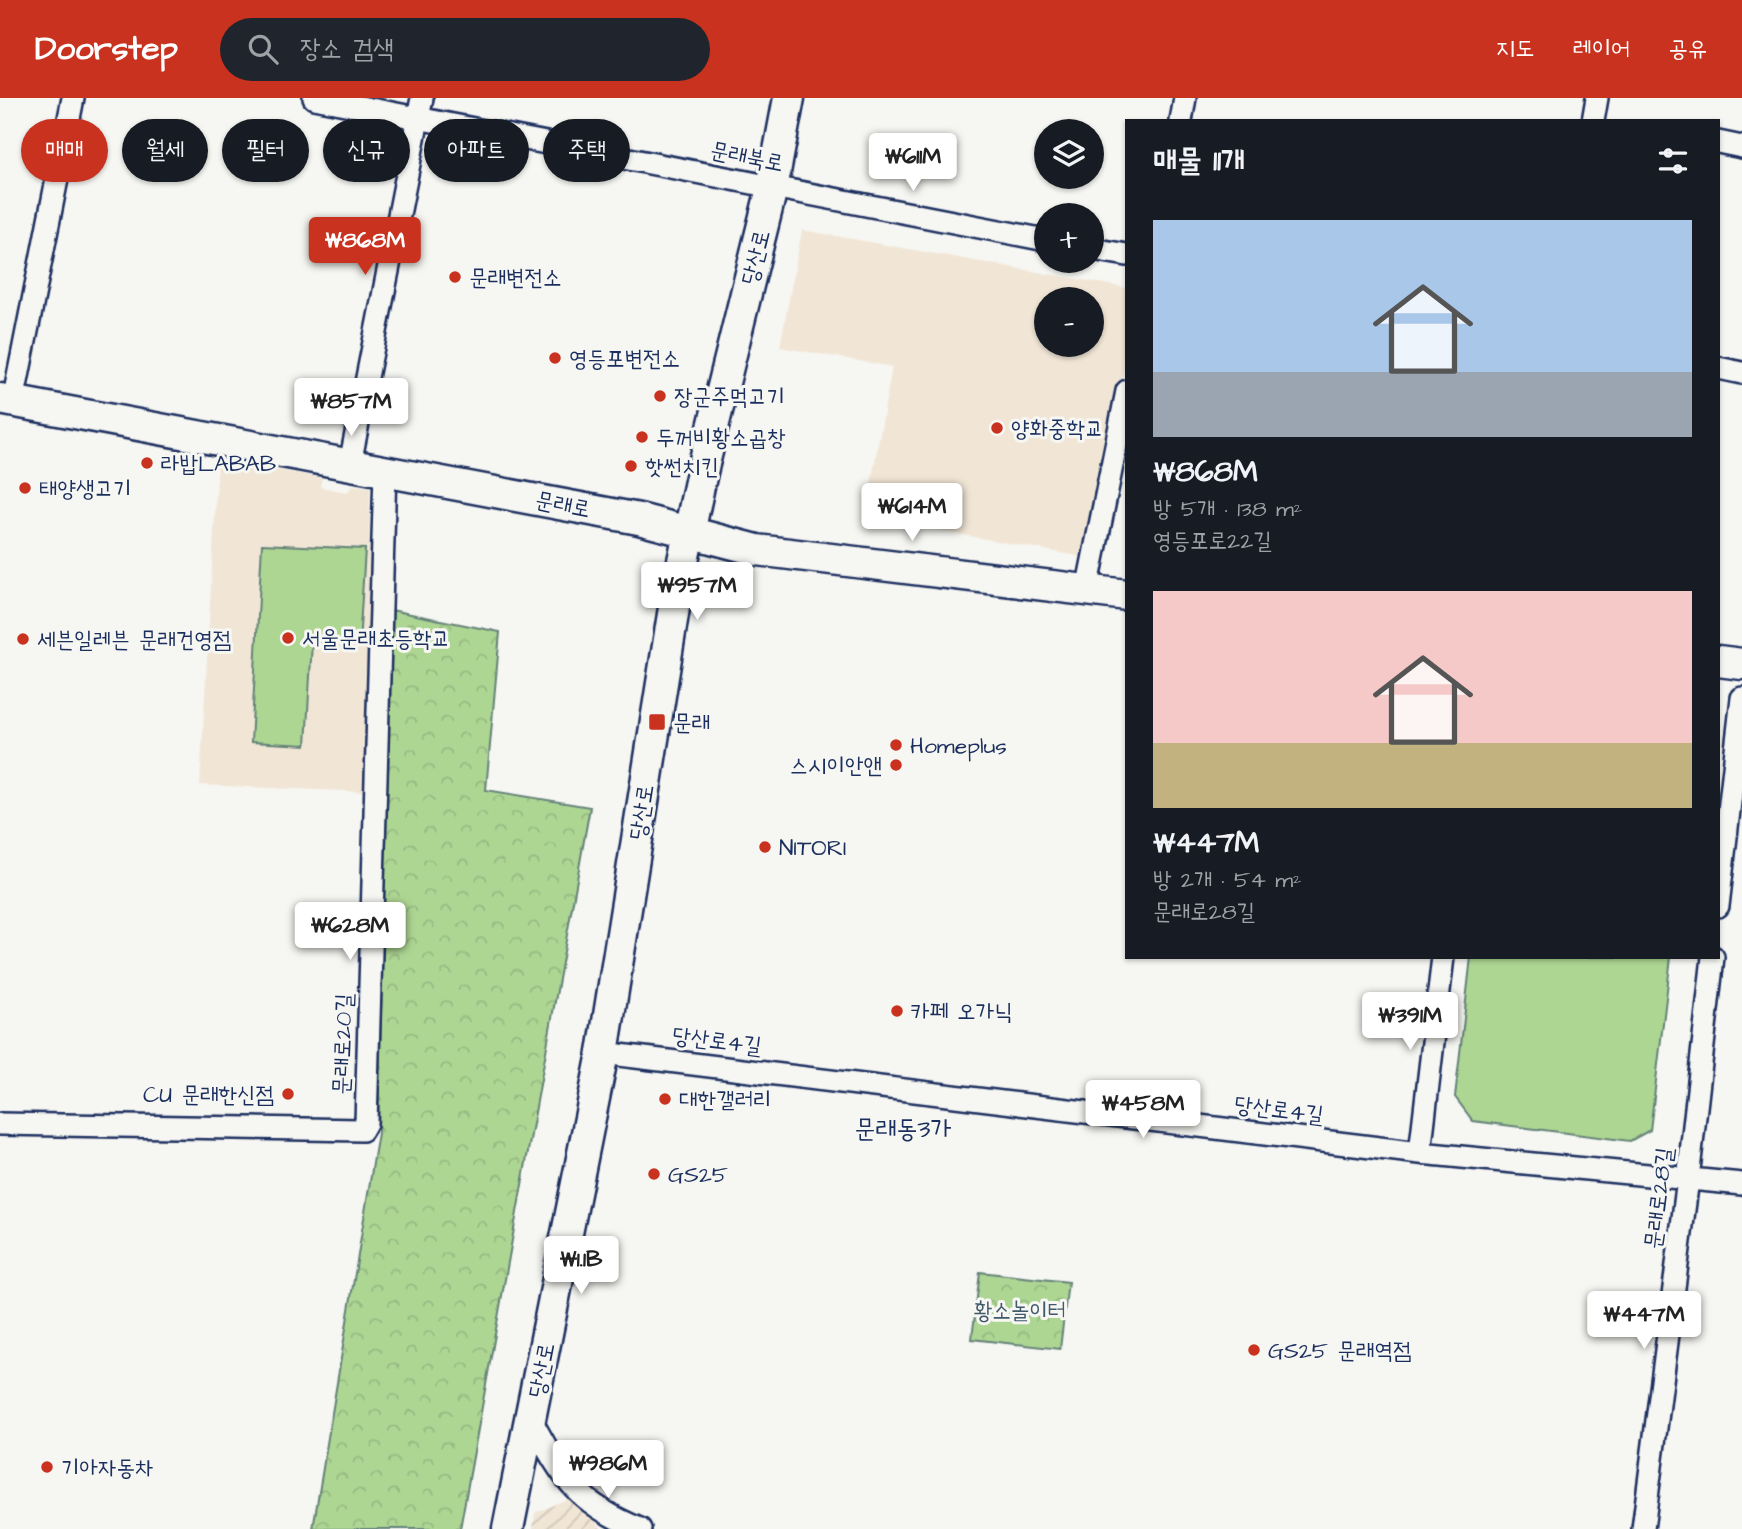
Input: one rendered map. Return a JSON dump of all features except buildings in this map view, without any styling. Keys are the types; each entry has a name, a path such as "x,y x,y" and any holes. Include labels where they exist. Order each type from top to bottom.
{"main road":[{"name":"당산로","path":"508,1529 603,1053 655,717 689,532 772,188 789,98"},
{"name":"문래로","path":"7,401 639,519 757,550 1125,595"},
{"path":"1720,661 1742,664"}],"street":[{"path":"7,401 73,98"},
{"name":"문래북로","path":"314,98 420,108 772,188 1034,238"},
{"path":"1181,119 1185,98"},
{"path":"350,464 420,108"},
{"path":"1720,142 1742,147"},
{"path":"1104,251 1125,255"},
{"path":"1720,368 1742,373"},
{"path":"1087,590 1125,401"},
{"name":"문래로20길","path":"0,1124 362,1130 366,1124 385,470"},
{"path":"1720,889 1742,698"},
{"path":"1420,1153 1443,959"},
{"name":"문래로28길","path":"1643,1529 1688,1179 1713,959"},
{"name":"당산로4길","path":"603,1053 1420,1153 1742,1184"},
{"path":"531,1420 553,1460 602,1529"},
{"path":"578,1494 613,1518 640,1529"}],"shaded area":[{"name":"양화중학교","path":"802,230 1125,288 1125,361 1089,558 865,517 892,367 780,347"},
{"name":"서울문래초등학교","path":"218,459 322,478 320,487 347,492 354,485 370,487 367,792 200,785"},
{"path":"578,1494 601,1529 533,1529 535,1513"}],"green space":[{"path":"262,544 365,549 359,645 312,642 306,745 251,742"},
{"path":"391,610 500,632 486,790 590,807 460,1529 313,1529 378,1133"},
{"path":"1471,959 1671,959 1650,1130 1630,1141 1473,1121 1455,1097"},
{"name":"황소놀이터","path":"980,1272 1068,1282 1060,1349 972,1339"}],"place":[{"name":"문래변전소","path":"455,277"},
{"name":"영등포변전소","path":"555,358"},
{"name":"장군주먹고기","path":"660,396"},
{"name":"양화중학교","path":"997,428"},
{"name":"두꺼비황소곱창","path":"642,437"},
{"name":"라밥LABAB","path":"147,463"},
{"name":"핫썬치킨","path":"631,466"},
{"name":"태양생고기","path":"25,488"},
{"name":"서울문래초등학교","path":"288,638"},
{"name":"세븐일레븐 문래건영점","path":"23,639"},
{"name":"문래","path":"657,722"},
{"name":"Homeplus","path":"896,745"},
{"name":"스시이안앤","path":"896,765"},
{"name":"NITORI","path":"765,847"},
{"name":"카페 오가닉","path":"897,1011"},
{"name":"CU 문래한신점","path":"288,1094"},
{"name":"대한갤러리","path":"665,1099"},
{"name":"GS25","path":"654,1174"},
{"name":"GS25 문래역점","path":"1254,1350"},
{"name":"기아자동차","path":"47,1467"}],"district":[{"name":"문래동3가","path":"903,1128"}]}
